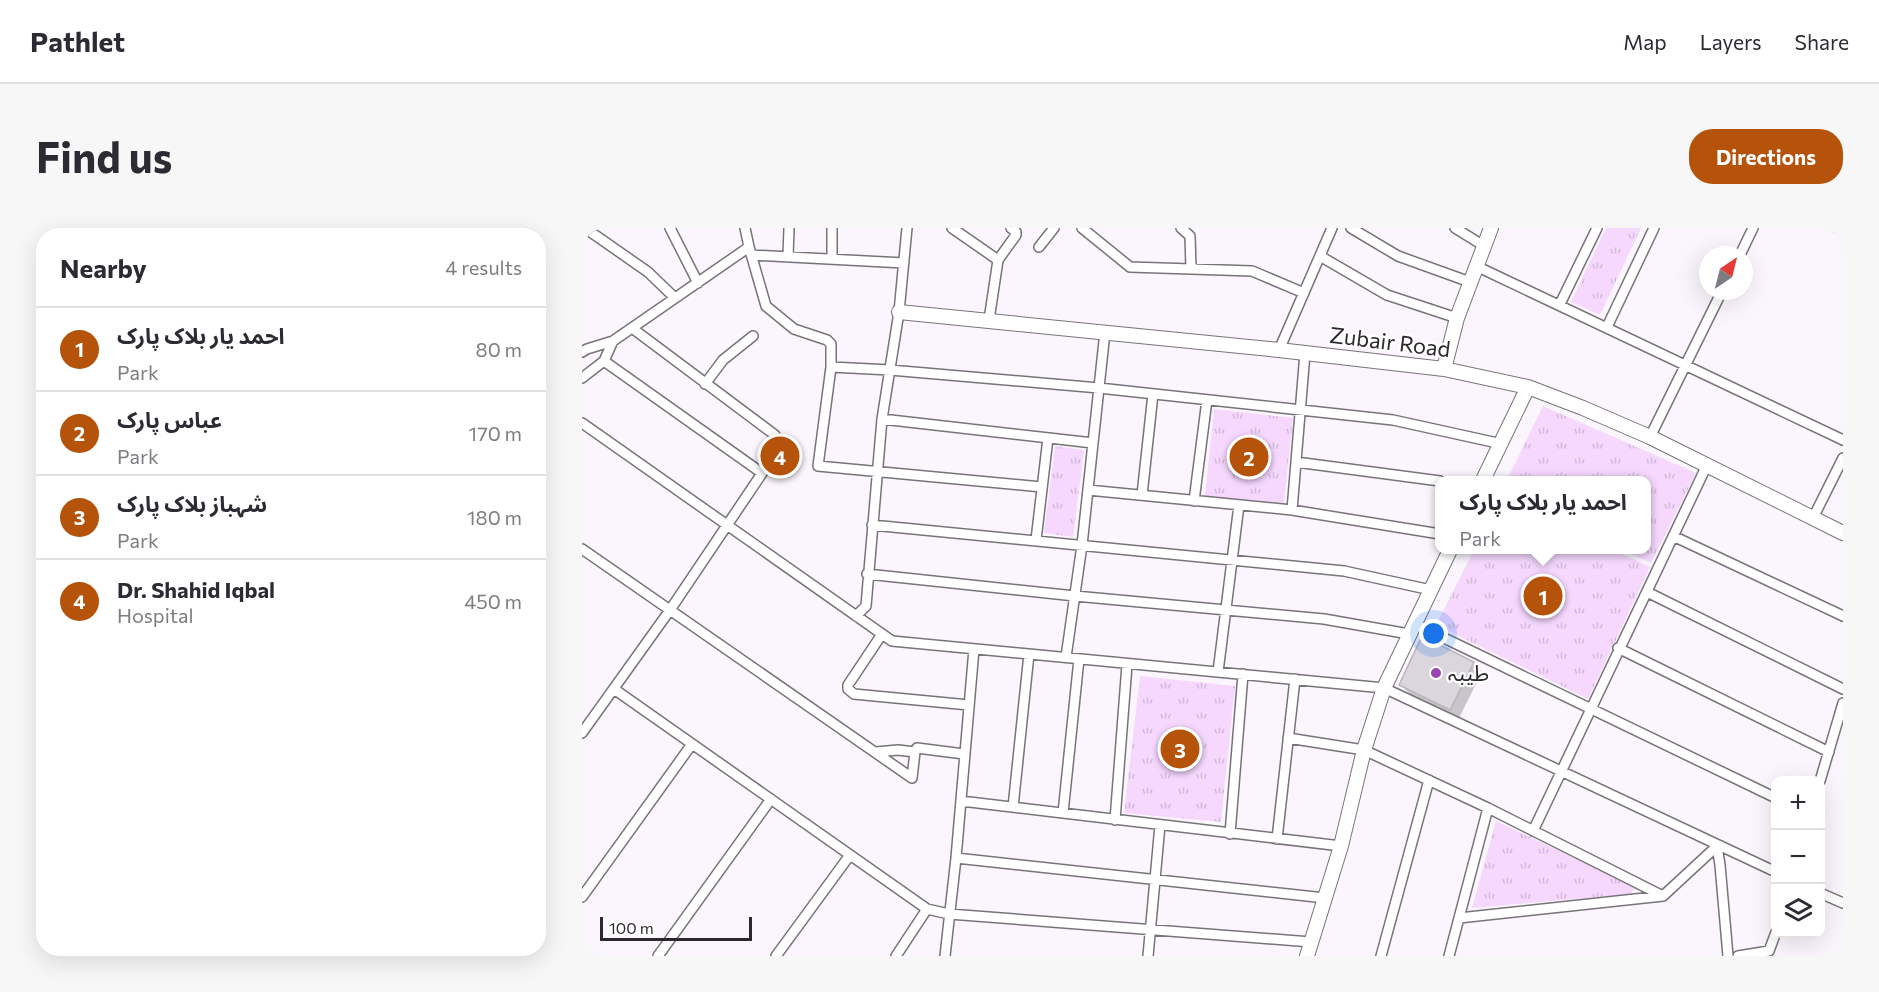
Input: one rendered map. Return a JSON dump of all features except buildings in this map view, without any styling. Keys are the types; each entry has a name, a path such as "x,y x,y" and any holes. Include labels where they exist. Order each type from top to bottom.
{"street":[{"path":"585,228 648,272 675,298"},
{"path":"670,228 698,283"},
{"path":"745,228 766,306 794,329 827,340 831,344 831,367 818,466 1042,487"},
{"path":"788,257 789,228"},
{"path":"832,228 832,259"},
{"path":"856,616 866,606 882,419 899,312 907,228"},
{"path":"951,228 998,260"},
{"path":"989,320 998,260 1016,235 1011,228"},
{"path":"1039,247 1054,228"},
{"path":"1181,228 1190,236 1191,268"},
{"path":"1280,350 1332,228"},
{"path":"1351,228 1398,256 1470,282"},
{"path":"1455,228 1484,246"},
{"path":"1444,369 1457,318 1491,228"},
{"path":"1560,304 1597,228"},
{"path":"1607,327 1653,228"},
{"path":"1745,246 1754,228"},
{"path":"1837,228 1843,231"},
{"path":"1085,229 1130,267 1252,271 1304,293"},
{"path":"584,349 613,341 675,298 750,251 788,257 904,263"},
{"path":"1320,256 1387,295 1457,318"},
{"path":"1476,266 1843,440"},
{"path":"1650,437 1717,300"},
{"name":"Zubair Road","path":"899,312 1280,350 1444,369 1528,387 1650,437 1843,533"},
{"path":"632,328 775,435"},
{"path":"1066,657 1082,545 1105,332"},
{"path":"705,384 723,360 753,336"},
{"path":"582,378 604,361 613,341"},
{"path":"1292,510 1305,353"},
{"path":"604,361 762,473"},
{"path":"831,367 1100,388 1393,420 1502,444"},
{"path":"1486,476 1528,387"},
{"path":"1142,495 1154,394"},
{"path":"1194,501 1207,400"},
{"path":"882,419 1093,443"},
{"path":"582,423 892,641 1384,688 1771,870"},
{"path":"1036,540 1048,438"},
{"path":"582,733 670,610 777,451"},
{"path":"1813,518 1843,458"},
{"path":"1296,462 1435,480"},
{"path":"1533,831 1618,648 1707,465"},
{"path":"1088,490 1292,510 1435,533"},
{"path":"1218,672 1239,505"},
{"path":"872,525 1344,571 1431,590"},
{"path":"1673,536 1843,616"},
{"path":"582,549 912,778 917,748 964,754"},
{"path":"614,689 927,909 949,914 1150,930 1309,949 1341,846 1364,750 1384,688 1448,554"},
{"path":"867,574 1412,629 1771,796"},
{"path":"1647,592 1843,689"},
{"path":"882,634 848,684 850,692 969,705"},
{"path":"1618,648 1829,752"},
{"path":"945,956 974,649"},
{"path":"1013,807 1029,654"},
{"path":"1063,813 1079,659"},
{"path":"1115,820 1127,665"},
{"path":"1230,834 1243,674"},
{"path":"1277,839 1295,679"},
{"path":"1823,776 1843,703"},
{"path":"1288,738 1364,750 1488,808 1663,896"},
{"path":"582,897 692,744"},
{"path":"876,753 898,750 915,752"},
{"path":"1381,956 1429,780"},
{"path":"658,956 771,799"},
{"path":"961,801 1341,846"},
{"path":"1449,956 1488,808"},
{"path":"1148,956 1160,825"},
{"path":"1459,918 1663,896 1717,846"},
{"path":"1717,846 1728,956"},
{"path":"776,956 850,855"},
{"path":"956,858 1325,898"},
{"path":"1825,895 1843,903"},
{"path":"896,956 927,909"},
{"path":"1738,956 1769,951 1774,938"}],"green space":[{"path":"1606,228 1641,228 1600,315 1571,302"},
{"path":"1543,406 1696,473 1651,563 1632,554 1651,554 1651,476 1509,476"},
{"path":"1214,409 1293,418 1284,503 1205,496"},
{"path":"1055,446 1084,450 1073,537 1044,533"},
{"path":"1472,554 1622,554 1650,567 1588,699 1436,625"},
{"path":"1140,676 1235,686 1221,822 1124,813"},
{"path":"1496,821 1635,887 1631,894 1472,908"}],"place":[{"name":"Dr. Shahid Iqbal","path":"780,456"},
{"name":"عباس پارک","path":"1249,457"},
{"name":"احمد یار بلاک پارک","path":"1543,596"},
{"name":"طیبہ","path":"1436,673"},
{"name":"شہباز بلاک پارک","path":"1180,749"}]}
